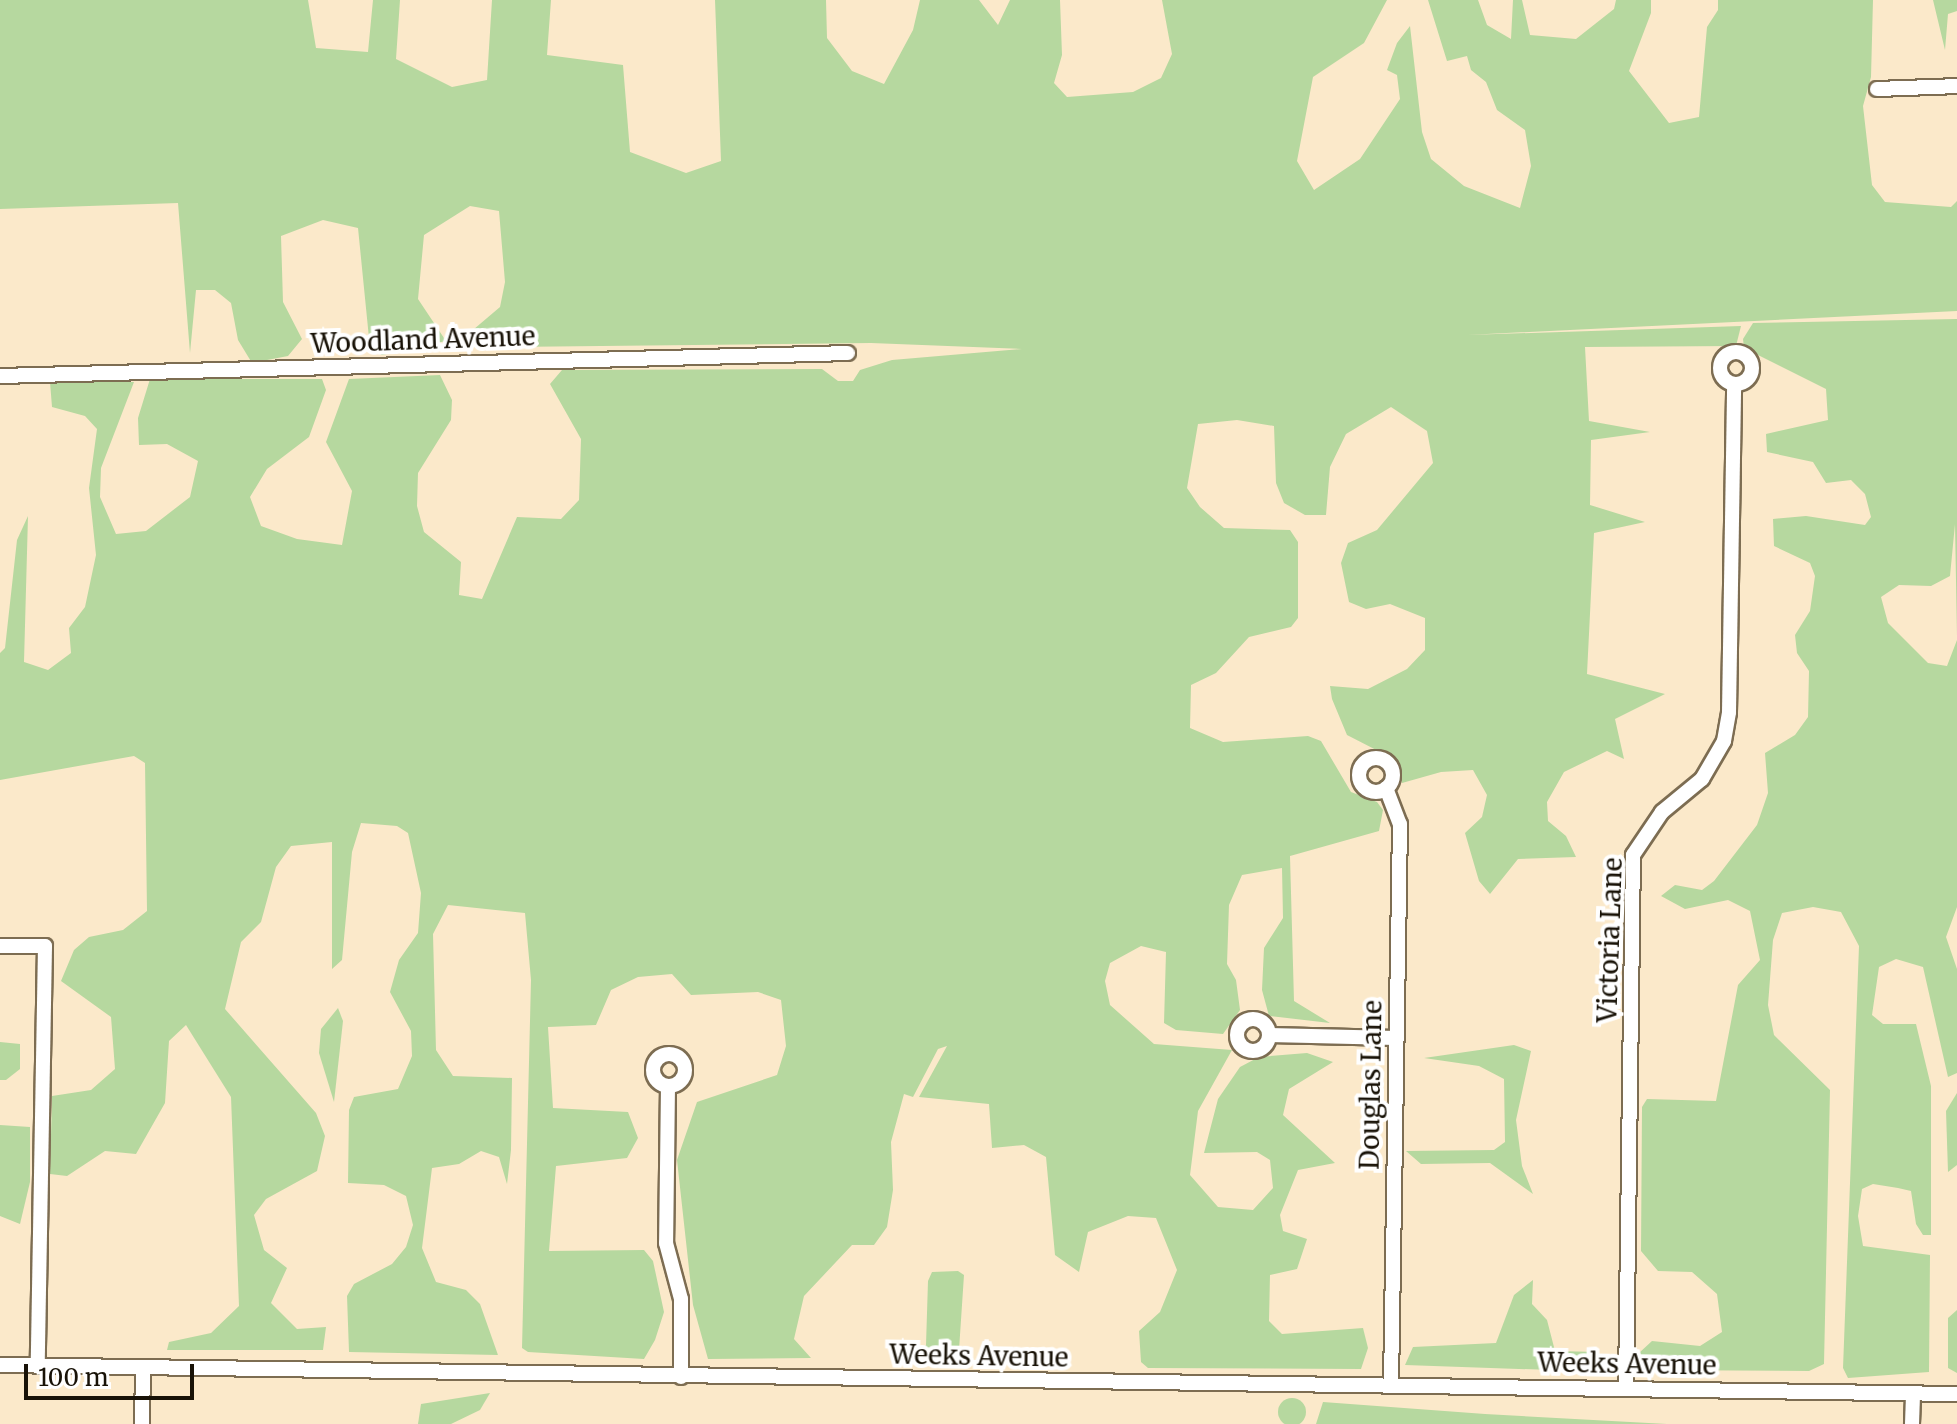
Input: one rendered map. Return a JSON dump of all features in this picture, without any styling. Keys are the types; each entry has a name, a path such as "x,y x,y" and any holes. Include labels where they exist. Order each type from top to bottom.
{"street":[{"path":"1877,89 1957,86"},
{"name":"Woodland Avenue","path":"0,376 848,353"},
{"name":"Victoria Lane","path":"1626,1387 1633,855 1662,812 1702,779 1724,741 1729,712 1734,384"},
{"name":"Douglas Lane","path":"1386,788 1400,824 1391,1386"},
{"path":"0,946 45,946 38,1366"},
{"path":"1269,1035 1396,1038"},
{"path":"668,1086 666,1243 681,1299 681,1377"},
{"name":"Weeks Avenue","path":"0,1365 1957,1394"},
{"path":"142,1424 143,1367"},
{"path":"1912,1424 1913,1394"}],"green space":[{"path":"0,0 308,0 316,48 368,52 373,0 400,0 396,59 452,87 487,80 492,0 551,0 547,55 623,65 630,152 686,173 721,161 715,0 826,0 827,38 852,71 884,84 913,30 920,0 979,0 998,25 1010,0 1060,0 1062,55 1054,83 1067,97 1133,92 1161,78 1172,54 1162,0 1387,0 1364,43 1313,77 1297,161 1314,190 1360,159 1400,99 1397,75 1387,70 1397,43 1410,26 1422,132 1431,159 1464,186 1520,208 1531,166 1525,130 1497,110 1486,82 1471,70 1467,56 1447,61 1428,0 1478,0 1487,25 1511,39 1513,0 1522,0 1530,35 1576,39 1614,9 1616,0 1651,0 1651,13 1629,71 1669,123 1699,117 1707,27 1718,10 1718,0 1873,0 1871,77 1863,106 1872,185 1885,202 1951,207 1957,201 1957,311 1467,335 1741,326 1736,346 1585,347 1589,421 1650,432 1591,440 1590,505 1645,522 1594,533 1587,674 1665,694 1615,719 1624,759 1607,751 1564,772 1547,802 1548,821 1566,836 1576,857 1518,859 1490,894 1479,881 1465,833 1482,817 1487,795 1473,770 1441,772 1402,783 1398,767 1386,755 1347,735 1330,686 1368,689 1407,669 1425,650 1425,618 1390,604 1366,609 1349,602 1341,563 1348,543 1377,530 1433,463 1427,431 1391,407 1346,434 1330,467 1326,515 1305,515 1284,503 1276,483 1274,426 1237,420 1198,424 1187,488 1200,507 1224,528 1290,530 1298,542 1298,618 1291,627 1249,637 1216,673 1191,685 1190,728 1223,742 1308,736 1321,741 1351,792 1377,802 1383,810 1379,831 1290,856 1294,1001 1330,1023 1269,1016 1262,990 1264,948 1283,918 1282,868 1242,875 1229,905 1227,964 1236,980 1240,1010 1223,1034 1176,1030 1164,1023 1166,952 1141,946 1110,963 1105,981 1110,1005 1154,1044 1232,1050 1198,1111 1190,1175 1218,1207 1253,1210 1273,1188 1270,1160 1257,1152 1204,1153 1218,1099 1240,1067 1259,1057 1307,1053 1333,1062 1289,1089 1283,1115 1335,1163 1298,1170 1280,1215 1283,1231 1307,1239 1297,1269 1270,1275 1269,1321 1282,1334 1363,1328 1368,1348 1361,1369 1148,1368 1141,1362 1139,1331 1160,1312 1177,1270 1156,1218 1128,1216 1088,1232 1079,1272 1055,1255 1046,1157 1024,1145 992,1148 989,1104 919,1097 947,1046 938,1049 913,1097 904,1094 891,1142 893,1190 887,1227 874,1245 852,1245 804,1296 794,1339 811,1358 708,1359 693,1305 677,1160 697,1102 777,1075 786,1046 781,1000 758,992 691,995 672,974 638,977 611,990 596,1025 548,1027 553,1108 628,1112 638,1138 627,1158 556,1166 549,1251 644,1250 653,1261 664,1312 655,1340 644,1359 528,1352 522,1348 531,980 525,913 448,905 433,934 436,1050 453,1076 512,1078 511,1150 507,1184 499,1157 481,1151 459,1164 432,1168 422,1248 436,1282 466,1290 480,1304 498,1355 349,1352 347,1296 354,1284 392,1264 406,1247 413,1225 406,1196 384,1185 348,1183 349,1110 354,1097 398,1089 412,1056 411,1031 390,992 399,960 418,933 421,893 408,833 397,826 361,823 352,852 342,960 332,969 332,842 291,846 276,867 261,922 241,942 225,1009 316,1113 325,1136 317,1171 266,1199 254,1215 264,1250 287,1268 271,1303 297,1329 326,1327 323,1350 167,1350 169,1342 211,1333 239,1306 231,1097 186,1025 169,1041 165,1103 136,1154 105,1151 67,1176 50,1174 52,1096 91,1090 115,1069 111,1017 61,981 74,950 89,937 123,930 147,911 145,763 134,756 0,780 0,653 5,648 17,540 28,516 24,662 48,670 71,653 69,628 85,607 96,555 89,488 97,429 85,416 52,407 50,382 134,382 101,468 100,497 116,534 146,531 190,497 198,461 167,444 139,445 138,418 150,379 322,379 326,390 309,437 267,469 250,497 261,526 297,539 342,545 352,491 326,442 349,379 440,375 452,400 451,420 418,473 417,506 424,532 461,562 459,595 482,599 517,517 561,519 579,500 581,439 550,384 562,370 822,369 838,381 853,381 860,370 892,360 1022,349 871,343 503,347 467,335 500,307 505,282 499,211 470,206 424,235 418,299 446,341 382,355 370,348 358,228 323,220 281,236 283,302 302,339 288,356 252,363 238,340 231,303 215,290 196,290 190,353 178,203 0,209"},
{"path":"1933,0 1957,0 1957,11 1948,14 1945,50"},
{"path":"1957,319 1957,637 1955,524 1950,576 1931,586 1899,585 1881,597 1888,623 1928,663 1947,666 1957,640 1957,907 1946,937 1957,969 1957,1073 1948,1077 1923,967 1896,959 1879,967 1872,1015 1883,1024 1916,1024 1931,1086 1931,1235 1923,1235 1916,1224 1911,1191 1873,1184 1862,1189 1858,1216 1863,1246 1930,1255 1929,1372 1848,1378 1843,1368 1859,946 1841,912 1813,907 1782,913 1773,940 1768,1005 1774,1035 1830,1090 1824,1364 1809,1371 1643,1370 1639,1353 1652,1341 1700,1346 1722,1332 1717,1294 1692,1272 1658,1271 1641,1251 1642,1107 1647,1099 1716,1101 1738,985 1760,960 1750,911 1728,900 1685,909 1661,896 1675,885 1702,890 1714,881 1757,825 1768,793 1765,753 1795,735 1808,717 1809,671 1797,653 1795,635 1810,611 1815,576 1810,563 1774,546 1773,519 1806,516 1865,525 1871,517 1865,494 1851,480 1826,483 1813,462 1767,452 1766,434 1828,420 1826,389 1744,348 1743,339 1753,323"},
{"path":"338,1008 343,1021 334,1102 319,1053 321,1029"},
{"path":"0,1042 20,1044 20,1069 6,1080 0,1080"},
{"path":"1514,1045 1531,1051 1516,1120 1522,1166 1533,1194 1490,1163 1421,1164 1406,1151 1494,1150 1505,1142 1504,1079 1479,1066 1424,1058"},
{"path":"1957,1093 1957,1165 1948,1172 1946,1111"},
{"path":"0,1125 30,1127 30,1182 20,1224 0,1216"},
{"path":"958,1271 964,1275 958,1365 924,1362 919,1355 926,1345 928,1281 932,1272"},
{"path":"1533,1280 1532,1304 1547,1320 1555,1351 1598,1352 1608,1372 1405,1365 1413,1347 1496,1343 1514,1295"},
{"path":"1957,1310 1957,1373 1948,1368 1948,1318"},
{"path":"490,1393 480,1410 451,1424 418,1424 421,1404"},
{"path":"1292,1398 1302,1402 1306,1412 1302,1422 1292,1426 1282,1422 1278,1412 1282,1402"},
{"path":"1323,1402 1485,1414 1667,1424 1316,1424"}]}
